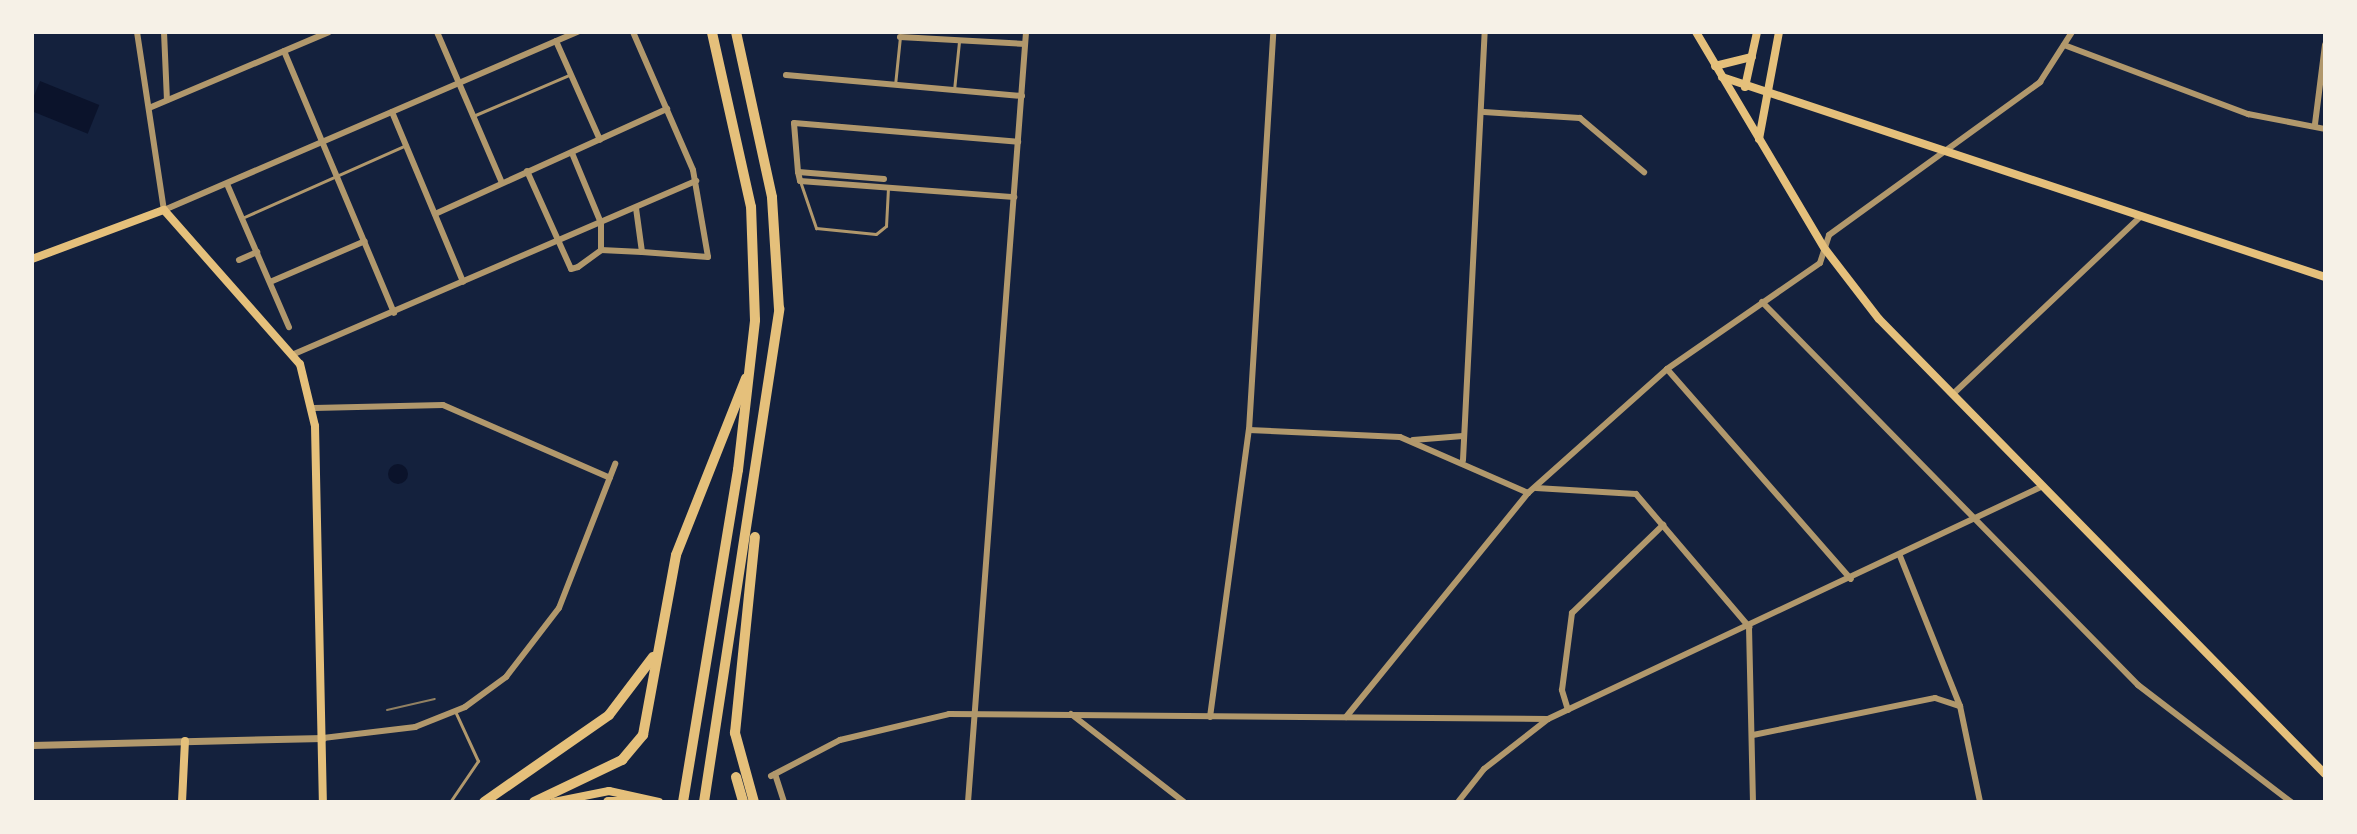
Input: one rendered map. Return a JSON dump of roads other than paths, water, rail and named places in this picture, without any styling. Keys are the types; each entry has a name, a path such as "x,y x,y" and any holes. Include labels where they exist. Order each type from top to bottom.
{"highway":[{"path":"683,802 752,361 751,207 712,32"},
{"path":"704,802 750,533 776,357 778,270 767,168 736,32"},
{"path":"534,802 557,785 611,766 637,745 687,522 752,361"},
{"path":"754,802 735,733 758,481"},
{"path":"743,802 730,740 750,533"},
{"path":"484,802 551,751 628,699 659,645"},
{"path":"608,802 633,802"}],"main road":[{"path":"1696,32 1825,249 1879,319 2325,774"},
{"path":"1745,87 1757,32"},
{"path":"1759,139 1779,32"},
{"path":"1715,66 1752,57"},
{"path":"1720,76 1766,95 2325,277"},
{"path":"32,259 164,210 294,354 314,408 323,802"},
{"path":"182,802 185,741"},
{"path":"554,802 609,791 659,802"}],"street":[{"path":"137,32 164,210 578,32"},
{"path":"164,32 167,100"},
{"path":"149,108 329,32"},
{"path":"437,32 502,183"},
{"path":"527,171 571,269 601,250 708,257 696,181 633,32"},
{"path":"968,802 971,714 1026,32"},
{"path":"1210,717 1249,430 1273,32"},
{"path":"1463,460 1484,112 1485,32"},
{"path":"2064,45 2066,32"},
{"path":"1346,717 1528,493 1667,369 1820,263 1829,235 2040,82 2072,32"},
{"path":"900,37 1025,44"},
{"path":"556,41 600,140"},
{"path":"2064,45 2248,114 2315,124 2325,129"},
{"path":"2315,124 2325,45"},
{"path":"284,51 394,313"},
{"path":"786,75 1022,96"},
{"path":"435,214 667,109"},
{"path":"392,112 463,282"},
{"path":"1484,112 1580,118 1644,172"},
{"path":"1014,197 800,181 794,123 895,135 1018,142"},
{"path":"572,153 601,223 601,250"},
{"path":"798,172 884,179"},
{"path":"294,354 696,181"},
{"path":"227,184 289,327"},
{"path":"636,208 642,252"},
{"path":"1953,394 2140,217"},
{"path":"270,282 365,241"},
{"path":"239,260 257,252"},
{"path":"1762,302 2138,685 2291,802"},
{"path":"1667,369 1851,579"},
{"path":"314,408 443,405 610,478"},
{"path":"1249,430 1409,440 1463,436"},
{"path":"1409,440 1463,460 1528,493"},
{"path":"32,745 323,738 397,732 455,711 506,677 544,633 615,464"},
{"path":"1458,802 1484,769 1548,719 1900,556 2043,486"},
{"path":"1536,488 1630,491 1663,525 1749,627 1753,802"},
{"path":"1568,710 1562,690 1572,613 1663,525"},
{"path":"1900,556 1960,706 1980,802"},
{"path":"1753,735 1935,698 1960,706"},
{"path":"784,802 773,775 840,740 971,714 1548,719"},
{"path":"1071,714 1184,802"}],"lane":[{"path":"895,85 900,37"},
{"path":"954,90 959,39"},
{"path":"473,116 571,74"},
{"path":"242,218 406,145"},
{"path":"800,181 820,229 881,233 888,189"},
{"path":"450,802 478,761 455,711"}],"water":[{"path":"40,81 99,105 88,134 32,111 32,101"},
{"path":"398,464 405,467 408,474 405,481 398,484 391,481 388,474 391,467"}],"tram line":[{"path":"387,710 435,699"}]}
